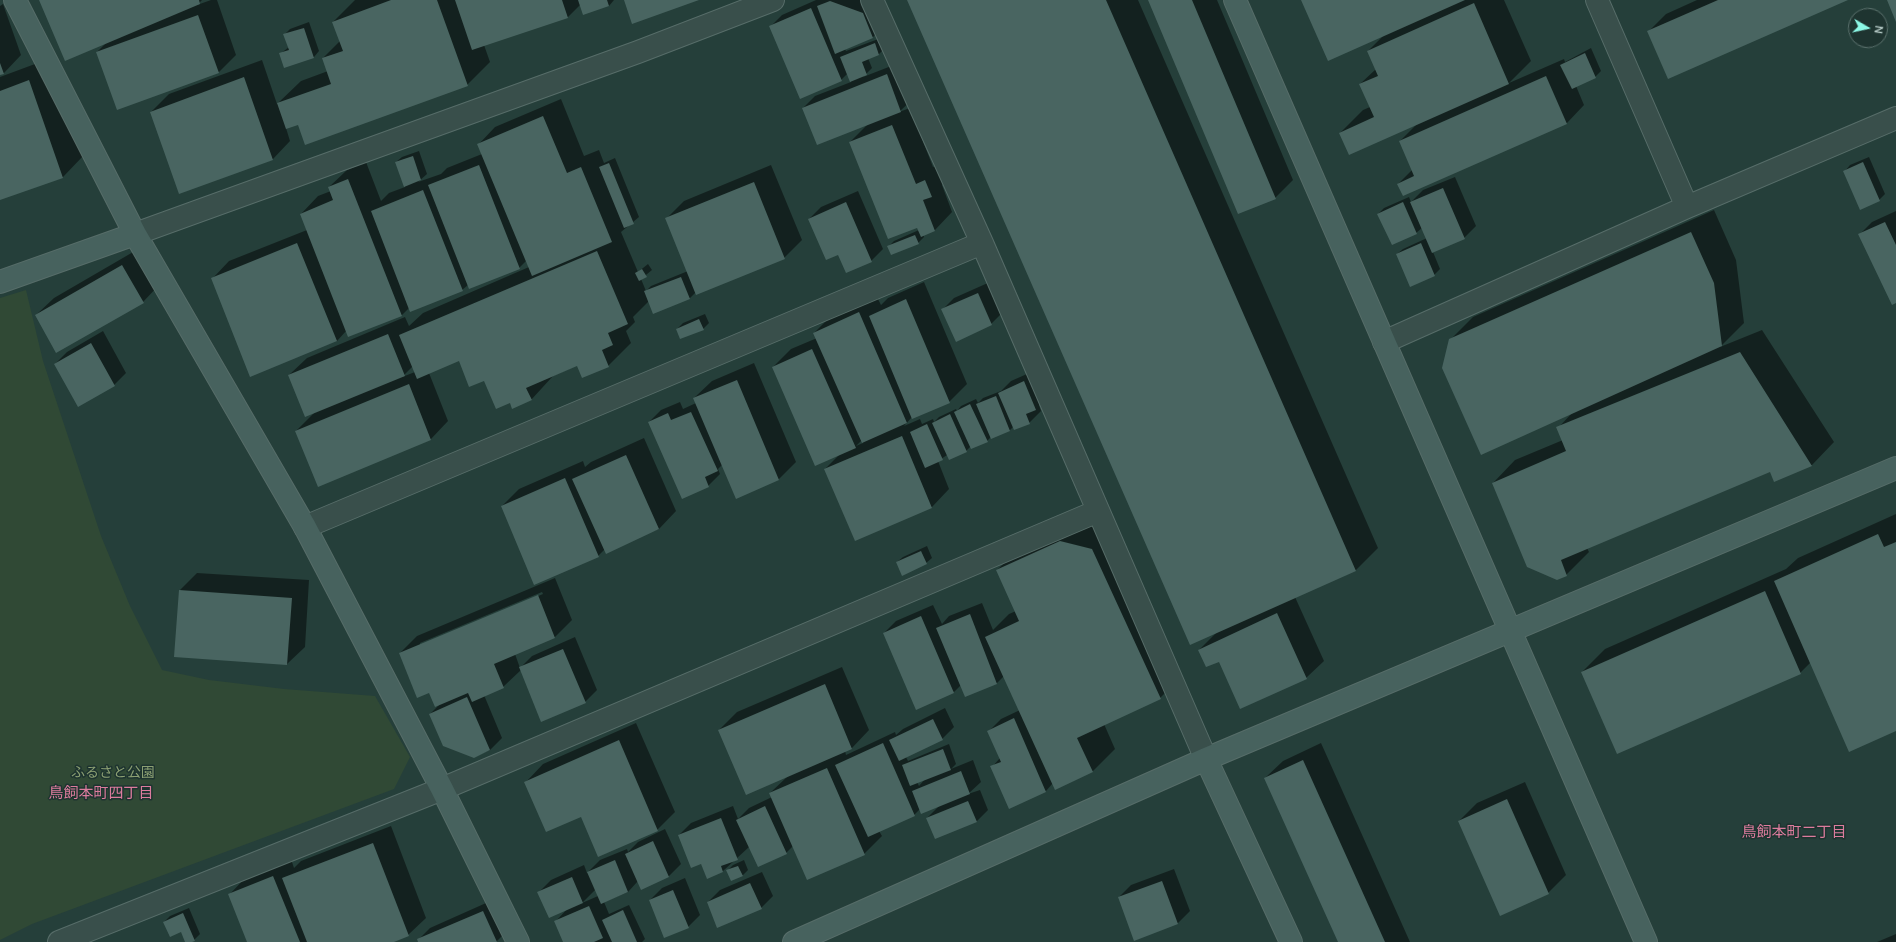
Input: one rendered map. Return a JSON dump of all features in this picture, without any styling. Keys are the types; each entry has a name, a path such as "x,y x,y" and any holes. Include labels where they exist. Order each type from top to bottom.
{"street":[{"path":"15,0 135,234 305,527 442,789 518,942"},
{"path":"0,282 638,52 773,0"},
{"path":"872,0 982,243 1206,759 1291,942"},
{"path":"1235,0 1646,942"},
{"path":"1596,0 1687,207"},
{"path":"1384,342 1687,207 1896,118"},
{"path":"305,527 982,243"},
{"path":"794,942 1206,759 1896,468"},
{"path":"59,942 442,789 1098,511"}],"green space":[{"name":"ふるさと公園","path":"26,290 43,361 101,536 130,606 162,670 209,680 284,689 375,696 410,757 394,789 32,924 0,940 0,298"}],"building":[{"path":"39,0 199,0 200,4 65,61"},
{"path":"391,0 437,0 468,86 305,145 298,125 286,129 277,103 331,84 322,58 343,51 332,22"},
{"path":"455,0 562,0 568,18 472,50"},
{"path":"578,0 607,0 609,6 583,15"},
{"path":"624,0 699,0 632,24"},
{"path":"907,0 1106,0 1356,571 1190,645"},
{"path":"1148,0 1192,0 1276,199 1238,214"},
{"path":"1301,0 1465,0 1328,61"},
{"path":"1718,0 1848,0 1668,79 1647,31"},
{"path":"1887,0 1896,0 1896,22"},
{"path":"830,1 863,13 873,38 835,54 817,6"},
{"path":"1474,3 1509,84 1349,155 1339,133 1374,117 1359,84 1378,76 1367,51"},
{"path":"811,8 842,81 800,99 769,26"},
{"path":"198,15 219,73 117,110 96,52"},
{"path":"304,28 314,58 284,68 279,53 289,50 283,34"},
{"path":"875,43 879,55 862,62 867,75 850,82 840,57"},
{"path":"1585,53 1596,78 1572,89 1560,65"},
{"path":"0,63 4,74 0,75"},
{"path":"887,74 901,112 817,145 802,108"},
{"path":"1546,76 1567,124 1403,196 1397,184 1414,176 1399,141"},
{"path":"244,77 273,160 179,194 150,112"},
{"path":"29,80 63,178 0,200 0,91"},
{"path":"543,116 567,173 581,167 612,242 532,276 477,144"},
{"path":"892,125 916,184 925,180 932,197 923,200 935,231 921,237 917,228 888,239 849,142"},
{"path":"413,156 421,180 404,187 395,162"},
{"path":"1863,162 1880,201 1860,210 1843,171"},
{"path":"609,163 634,224 624,228 599,167"},
{"path":"479,165 520,269 469,289 428,185"},
{"path":"348,179 402,316 348,337 300,214 333,200 328,187"},
{"path":"754,182 785,259 696,295 665,218"},
{"path":"1443,188 1465,239 1432,253 1410,202"},
{"path":"423,190 463,291 410,312 371,211"},
{"path":"846,202 872,262 846,273 838,255 826,260 808,219"},
{"path":"1403,202 1417,234 1392,245 1377,214"},
{"path":"1885,222 1896,245 1896,303 1892,305 1858,234"},
{"path":"1691,232 1714,283 1722,346 1481,455 1442,368 1449,339"},
{"path":"915,235 919,244 891,255 887,246"},
{"path":"297,243 337,341 250,377 211,278"},
{"path":"1421,243 1435,276 1410,287 1396,254"},
{"path":"597,251 628,324 608,333 613,345 602,350 609,367 582,378 577,366 526,388 532,400 512,409 510,403 496,409 484,381 469,387 459,361 417,379 399,335"},
{"path":"122,265 144,303 56,353 35,315"},
{"path":"642,269 647,277 639,281 635,273"},
{"path":"681,277 690,299 653,314 644,291"},
{"path":"978,293 992,325 956,342 941,309"},
{"path":"906,299 950,403 912,419 869,316"},
{"path":"859,312 907,423 862,443 813,333"},
{"path":"699,319 704,330 680,339 676,329"},
{"path":"388,334 405,376 305,417 288,375"},
{"path":"91,343 115,386 78,407 54,364"},
{"path":"812,349 856,448 815,466 772,367"},
{"path":"1740,352 1812,466 1774,482 1770,472 1561,560 1567,576 1557,580 1527,567 1492,483 1566,451 1556,427"},
{"path":"737,380 779,480 736,499 693,398"},
{"path":"1024,381 1036,410 1026,414 1030,424 1014,430 998,393"},
{"path":"409,384 431,440 318,487 295,431"},
{"path":"996,396 1010,431 991,439 976,404"},
{"path":"970,404 988,442 971,449 954,412"},
{"path":"691,412 718,471 705,477 709,487 682,499 648,422 668,413 671,420"},
{"path":"950,414 967,452 949,460 932,423"},
{"path":"927,424 943,460 925,468 910,432"},
{"path":"902,436 932,508 855,541 824,469"},
{"path":"626,455 659,529 606,554 572,479"},
{"path":"565,478 599,557 534,585 501,506"},
{"path":"1878,534 1884,547 1896,542 1896,731 1849,752 1774,581"},
{"path":"1060,541 1092,549 1161,699 1077,738 1093,772 1055,790 985,637 1019,621 996,570"},
{"path":"921,551 927,564 902,576 896,562"},
{"path":"179,590 292,598 287,665 174,657"},
{"path":"1765,591 1801,674 1617,754 1581,672"},
{"path":"538,595 555,638 494,664 504,688 472,702 468,693 435,707 429,693 417,698 399,653"},
{"path":"1277,613 1307,679 1240,709 1219,662 1206,667 1198,650"},
{"path":"970,614 997,684 965,697 936,628"},
{"path":"921,616 954,693 916,710 883,633"},
{"path":"563,649 586,703 541,722 519,667"},
{"path":"825,684 852,749 746,795 718,730"},
{"path":"467,697 490,750 474,758 443,746 429,714"},
{"path":"1014,718 1046,792 1009,809 990,766 1001,762 987,731"},
{"path":"933,719 943,740 899,761 889,740"},
{"path":"619,740 658,831 598,857 581,817 546,832 524,782"},
{"path":"883,743 915,816 868,837 835,765"},
{"path":"943,749 951,770 910,786 902,765"},
{"path":"1303,760 1385,942 1338,942 1264,778"},
{"path":"827,768 865,855 807,880 769,793"},
{"path":"961,771 970,794 921,814 912,791"},
{"path":"1507,799 1549,894 1500,916 1458,821"},
{"path":"968,801 977,822 935,839 926,818"},
{"path":"765,806 787,854 758,867 736,820"},
{"path":"721,818 738,860 721,866 723,872 707,879 701,864 691,868 678,835"},
{"path":"653,841 669,877 641,890 625,854"},
{"path":"373,843 409,936 394,942 307,942 282,878"},
{"path":"615,860 628,892 601,904 587,872"},
{"path":"738,866 743,876 731,881 726,870"},
{"path":"273,876 300,942 247,942 228,894"},
{"path":"572,877 583,903 549,918 537,892"},
{"path":"1162,881 1178,924 1134,941 1118,897"},
{"path":"750,883 762,909 717,928 707,902"},
{"path":"673,890 689,928 664,938 649,900"},
{"path":"589,906 603,938 594,942 563,942 554,921"},
{"path":"623,910 637,942 612,942 602,920"},
{"path":"483,911 497,942 418,942 417,939"},
{"path":"183,913 195,941 185,942 181,932 170,937 163,922"}],"district":[{"name":"鳥飼本町四丁目","path":"101,794"},
{"name":"鳥飼本町二丁目","path":"1794,833"}]}
